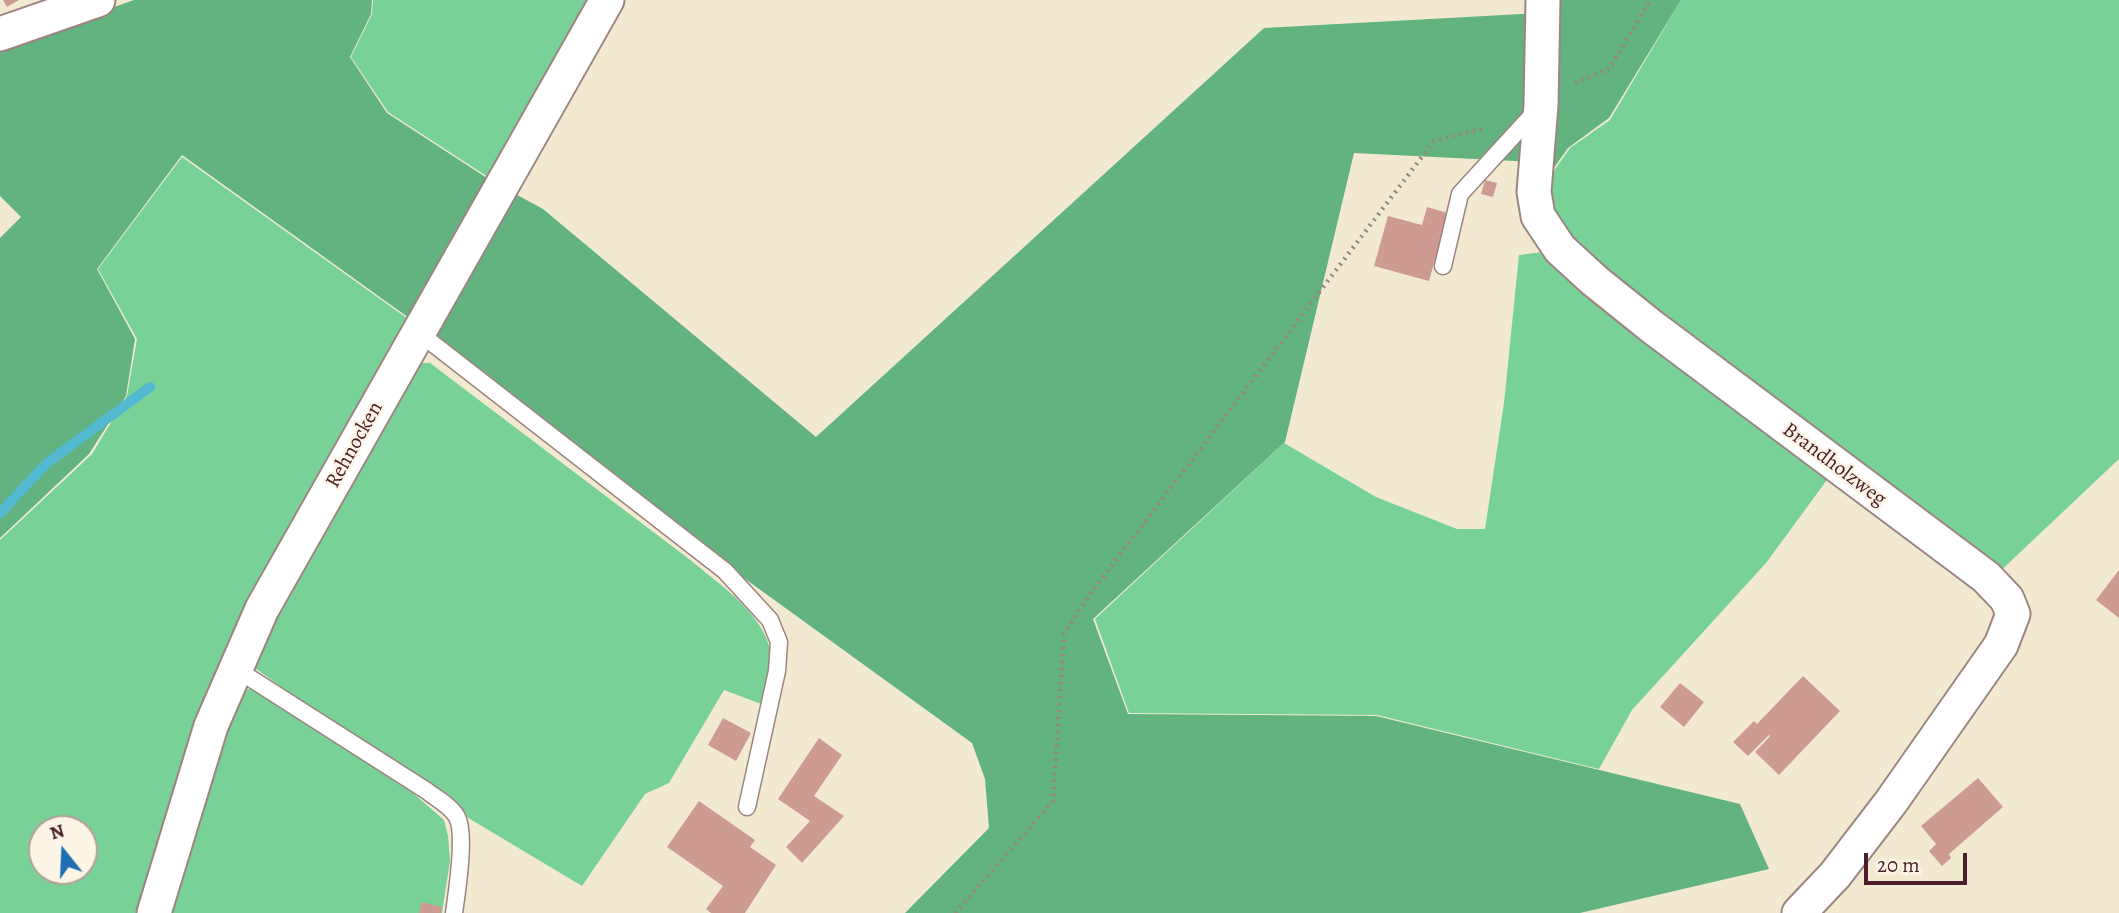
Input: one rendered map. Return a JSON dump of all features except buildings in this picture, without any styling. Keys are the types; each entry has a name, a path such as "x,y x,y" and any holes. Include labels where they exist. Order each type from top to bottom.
{"street":[{"path":"0,34 97,0"},
{"name":"Rehnocken","path":"154,913 211,726 262,609 607,0"},
{"name":"Brandholzweg","path":"1543,0 1534,192 1538,216 1560,249 1651,326 1986,577 2007,599 2013,614 2001,645 1891,802 1835,875 1799,913"}],"lane":[{"path":"1443,266 1460,194 1538,106"},
{"path":"418,332 725,571 770,620 779,642 777,671 747,807"},
{"path":"236,669 450,808 458,819 461,835 454,913"}],"path":[{"path":"955,913 1053,801 1064,635 1091,593 1434,141 1538,106 1610,68 1650,0"}],"green space":[{"path":"134,0 372,0 371,14 350,57 387,113 490,180 409,318 182,155 97,269 135,339 126,396 89,454 0,538 0,238 21,217 0,196 0,47"},
{"path":"373,0 594,0 491,179 388,112 351,57 372,14"},
{"path":"1551,0 1681,0 1609,118 1568,148 1543,183"},
{"path":"1681,0 2119,0 2119,459 1994,577 1654,316 1549,217 1549,178 1570,148 1610,120"},
{"path":"1540,13 1535,162 1354,153 1285,442 1093,619 1128,714 1376,716 1740,804 1769,869 1580,913 905,913 989,828 985,779 972,743 708,552 427,327 510,191 543,209 816,437 1264,28"},
{"path":"182,157 408,319 346,432 306,497 229,655 143,913 0,913 0,540 92,454 127,396 137,339 98,269"},
{"path":"1550,251 1835,469 1766,563 1632,710 1599,769 1377,715 1129,713 1095,619 1284,443 1376,497 1457,529 1485,529 1504,403 1519,255"},
{"path":"430,363 715,580 753,617 769,646 772,667 764,705 724,690 669,783 645,794 582,886 470,819 419,777 248,663 417,365"},
{"path":"253,688 406,787 444,820 450,861 442,913 167,913 190,826 242,691"}],"waterway":[{"path":"0,513 47,463 150,387"}]}
